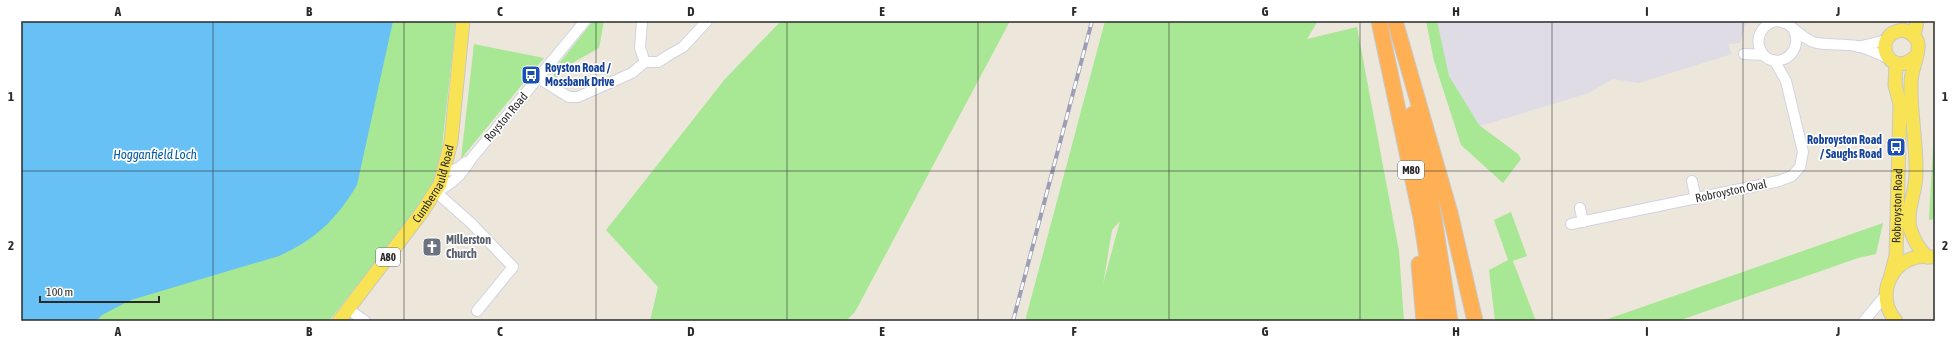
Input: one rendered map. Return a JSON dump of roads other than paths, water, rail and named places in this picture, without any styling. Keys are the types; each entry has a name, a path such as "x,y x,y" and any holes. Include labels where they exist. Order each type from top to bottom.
{"highway":[{"name":"M80","path":"1379,21 1418,202 1437,321"},
{"name":"M80","path":"1394,21 1433,212 1450,321"},
{"path":"1394,21 1450,213 1475,321"},
{"path":"1385,49 1416,244 1424,321"}],"main road":[{"name":"Cumbernauld Road","path":"339,321 436,192 445,171 451,142 464,21"},
{"name":"Robroyston Road","path":"1917,21 1908,29 1918,48 1911,80 1911,103 1916,175 1909,218 1913,236 1919,248 1933,258"},
{"path":"1886,40 1891,34 1908,29"},
{"name":"Robroyston Road","path":"1885,296 1886,286 1891,275 1896,256 1900,112 1900,104 1895,85 1892,61 1885,53 1886,40"},
{"path":"1892,61 1906,64 1915,57"},
{"path":"1891,275 1904,262 1915,258 1933,258"},
{"path":"1885,296 1887,306 1896,321"}],"street":[{"name":"Royston Road","path":"436,192 456,180 472,158 585,21"},
{"path":"642,21 640,48 646,62"},
{"path":"538,78 569,96 578,97 632,73 646,62 658,62 683,47 707,21"},
{"path":"1816,43 1782,60 1774,60 1764,55 1744,54 1757,40 1766,23 1780,21 1816,43 1858,47 1892,61"},
{"path":"1786,81 1792,54 1797,41 1794,30"},
{"path":"1757,40 1764,55"},
{"path":"1858,47 1886,40"},
{"path":"1774,60 1786,81"},
{"name":"Robroyston Oval","path":"1571,224 1779,181 1792,176 1800,167 1803,152 1786,81"},
{"name":"Royston Road","path":"445,171 457,170 472,158"},
{"path":"1692,182 1696,198"},
{"path":"436,192 471,222 513,267 477,311"},
{"path":"1580,208 1583,222"},
{"path":"1864,321 1885,296"},
{"path":"348,309 365,321"}],"water":[{"name":"Hogganfield Loch","path":"21,21 393,21 357,185 341,208 324,227 304,243 279,256 131,300 102,315 96,321 21,321"}],"railway":[{"path":"1013,321 1092,21"}],"place":[{"name":"Royston Road / Mossbank Drive","path":"531,75"},
{"name":"Robroyston Road / Saughs Road","path":"1896,147"},
{"name":"Millerston Church","path":"432,247"}]}
